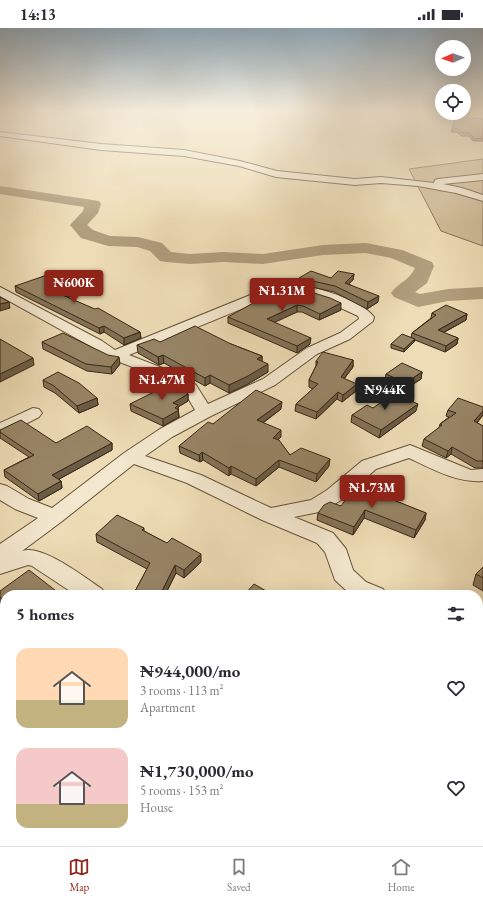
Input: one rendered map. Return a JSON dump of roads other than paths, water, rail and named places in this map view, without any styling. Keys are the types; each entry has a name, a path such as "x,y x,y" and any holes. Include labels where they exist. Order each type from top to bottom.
{"street":[{"path":"131,149 184,153 240,164 276,174 355,182 381,180 428,185 458,190 483,198"},
{"path":"428,185 442,181 483,178"},
{"path":"0,555 54,517 131,457 166,433 205,412 269,382 312,351 345,336 366,321 367,317 357,309 310,290 296,288 276,291 262,295 117,355"},
{"path":"0,291 97,344 109,353 177,379 190,388 205,412"},
{"path":"0,430 33,413"},
{"path":"269,515 317,506 334,495 369,464 410,451 432,462 469,476 483,476"},
{"path":"131,457 194,479 269,515 326,538 335,549 343,574 358,588 363,590"},
{"path":"0,491 22,504 54,517"},
{"path":"0,566 27,558 38,559 86,590"}],"waterway":[{"path":"0,190 93,204 90,213 78,225 87,234 108,241 138,242 156,247 166,257 190,259 224,257 263,259 323,250 366,248 396,254 425,266 420,279 401,293 418,301 448,295 483,293"}]}
